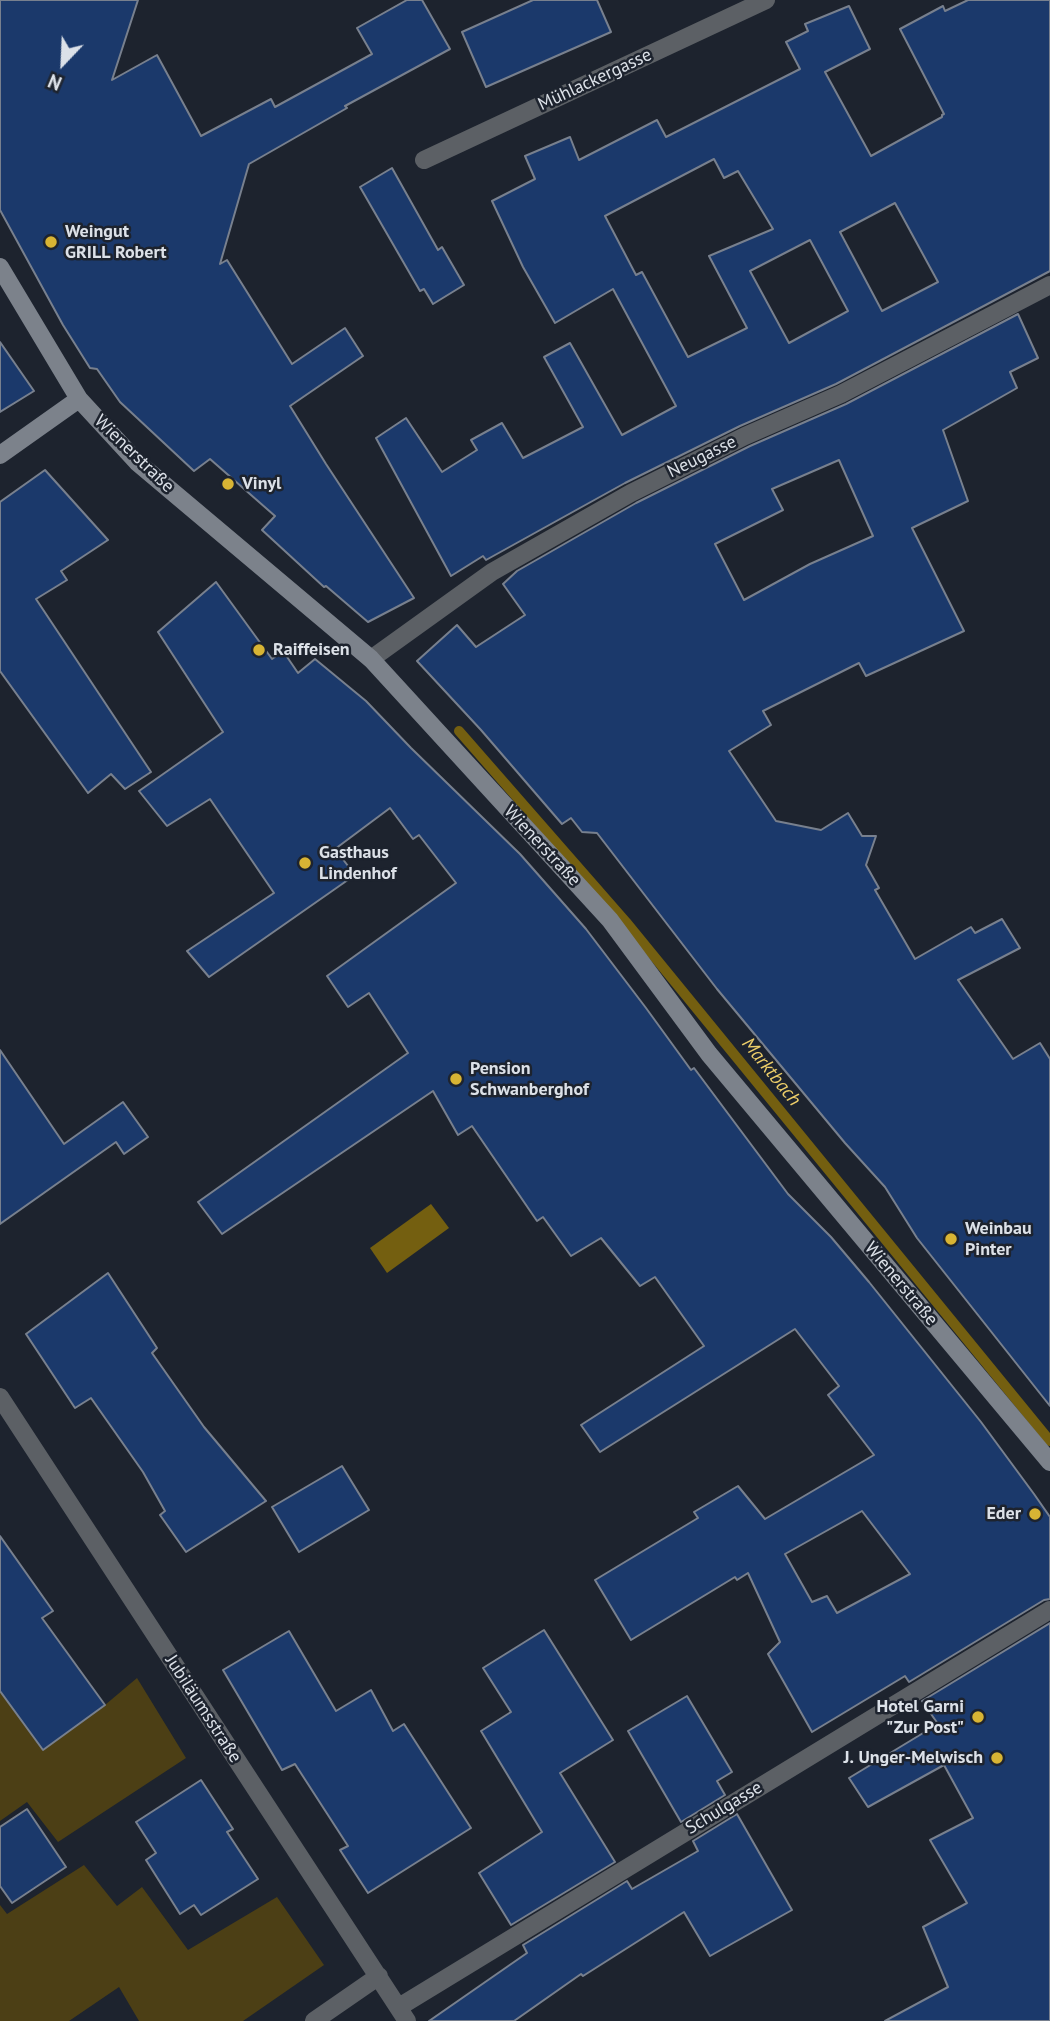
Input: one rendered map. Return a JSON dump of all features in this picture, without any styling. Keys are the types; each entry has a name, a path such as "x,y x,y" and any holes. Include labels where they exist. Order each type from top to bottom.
{"street":[{"name":"Mühlackergasse","path":"424,160 766,0"},
{"name":"Wienerstraße","path":"0,267 79,400 137,462 371,659 610,920 709,1054 1050,1462"},
{"name":"Neugasse","path":"371,659 492,572 631,493 745,436 841,394 1050,285"},
{"path":"0,455 79,400"},
{"name":"Jubiläumsstraße","path":"0,1397 403,2014"},
{"name":"Schulgasse","path":"403,2014 1050,1610"},
{"path":"314,2021 379,1976"}],"shaded area":[{"path":"431,1204 449,1228 387,1273 370,1248"},
{"path":"137,1678 186,1758 58,1842 27,1802 0,1821 0,1691 43,1750"},
{"path":"84,1865 117,1906 142,1887 188,1950 277,1897 324,1965 243,2021 139,2021 119,1987 69,2021 0,2021 0,1905 7,1914"}],"building":[{"path":"0,0 138,0 112,80 157,55 201,136 271,99 275,107 372,54 357,28 407,0 422,0 450,49 345,106 347,108 249,164 220,264 227,260 292,364 345,328 363,356 290,406 414,598 368,622 324,587 262,530 275,516 210,459 194,471 120,402 97,369 90,368 63,325 0,210"},
{"path":"533,0 597,0 611,32 486,87 462,32"},
{"path":"968,0 1050,0 1050,271 836,384 740,426 625,483 486,560 483,556 451,576 376,438 406,418 442,472 477,450 471,440 502,423 523,458 583,427 544,357 570,343 622,435 676,406 613,289 555,323 523,267 492,201 535,179 525,156 570,137 579,160 657,120 666,137 800,69 786,42 808,31 805,24 849,6 870,49 825,72 871,156 944,114 900,29 943,6 945,11","holes":["714,159 724,178 738,171 773,229 709,256 747,328 688,357 642,272 636,275 605,216","895,203 938,282 882,311 840,232","810,240 848,311 789,343 750,271"]},
{"path":"392,168 438,250 442,247 464,285 433,304 424,289 420,291 360,187"},
{"path":"1018,314 1038,358 1010,372 1017,388 943,430 968,501 912,528 964,631 866,676 859,663 763,711 771,725 729,751 776,821 821,830 848,813 862,836 876,836 866,865 879,888 875,890 915,959 971,927 975,933 1002,919 1020,948 958,980 1013,1059 1040,1043 1050,1059 1050,1406 917,1238 885,1187 717,989 597,833 582,832 571,818 562,824 417,661 457,625 476,647 525,615 503,584 517,571 636,503 750,446 846,404","holes":["839,460 873,536 810,564 744,600 715,544 783,510 772,489"]},
{"path":"0,342 34,391 0,412"},
{"path":"45,470 108,540 61,571 67,580 36,599 151,772 125,789 111,774 88,793 0,671 0,502"},
{"path":"216,582 272,659 283,651 298,673 315,659 366,701 520,854 586,929 788,1194 831,1237 869,1282 981,1422 1034,1494 1050,1517 1050,1599 1044,1600 909,1682 905,1676 812,1732 768,1654 780,1642 748,1573 737,1580 735,1577 631,1640 595,1580 698,1518 694,1512 738,1486 765,1519 874,1455 828,1395 839,1386 795,1329 600,1452 581,1425 704,1346 655,1277 640,1286 601,1238 571,1256 543,1217 537,1221 472,1126 458,1135 433,1091 222,1234 198,1202 408,1053 369,993 348,1007 327,976 456,883 419,835 413,839 390,808 335,849 355,875 209,977 187,951 274,893 210,799 167,826 139,791 223,732 158,632","holes":["862,1511 910,1574 837,1613 827,1596 812,1602 785,1554"]},
{"path":"0,1050 64,1144 123,1102 148,1137 124,1154 116,1142 0,1224"},
{"path":"108,1273 157,1348 152,1353 204,1427 266,1501 186,1552 160,1515 165,1511 143,1472 91,1398 75,1408 26,1334"},
{"path":"342,1466 369,1510 299,1552 272,1507"},
{"path":"0,1536 53,1611 42,1618 105,1705 43,1750 0,1691"},
{"path":"1050,1623 1050,2021 885,2021 948,1987 923,1927 967,1903 930,1840 973,1818 944,1765 868,1807 849,1778 938,1724 922,1701"},
{"path":"544,1630 613,1740 560,1773 615,1862 511,1925 479,1873 542,1832 481,1731 511,1712 483,1668"},
{"path":"289,1631 336,1711 371,1690 393,1731 404,1724 471,1828 368,1893 340,1850 348,1846 295,1764 282,1770 223,1670"},
{"path":"687,1696 732,1772 717,1781 725,1795 681,1822 628,1731"},
{"path":"201,1780 233,1829 227,1832 258,1879 201,1915 194,1905 180,1914 146,1860 156,1853 136,1822"},
{"path":"27,1809 66,1867 12,1903 0,1886 0,1827"},
{"path":"737,1814 792,1910 710,1956 684,1912 583,1976 581,1974 514,2021 429,2021 527,1953 523,1945 627,1881 632,1889 698,1851 693,1841"}],"waterway":[{"name":"Marktbach","path":"459,731 626,922 1050,1441"}],"place":[{"name":"Weingut GRILL Robert","path":"51,242"},
{"name":"Vinyl","path":"228,484"},
{"name":"Raiffeisen","path":"259,650"},
{"name":"Gasthaus Lindenhof","path":"305,863"},
{"name":"Pension Schwanberghof","path":"456,1079"},
{"name":"Weinbau Pinter","path":"951,1239"},
{"name":"Eder","path":"1035,1514"},
{"name":"Hotel Garni \"Zur Post\"","path":"978,1717"},
{"name":"J. Unger-Melwisch","path":"997,1758"}]}
